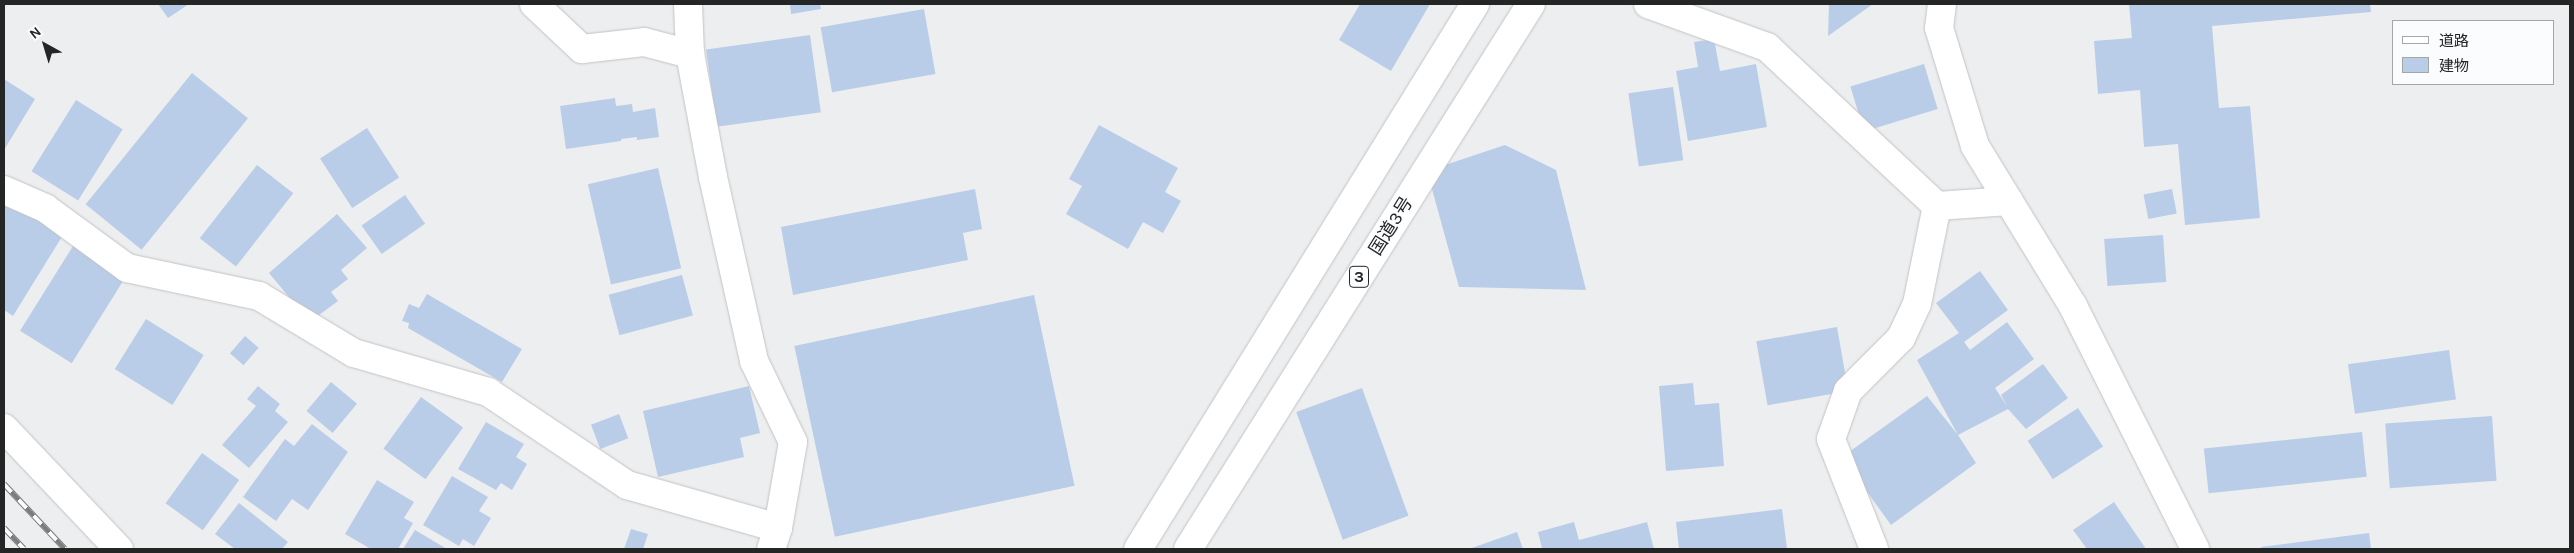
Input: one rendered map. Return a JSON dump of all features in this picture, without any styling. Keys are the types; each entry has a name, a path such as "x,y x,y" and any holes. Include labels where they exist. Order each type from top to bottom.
{"main road":[{"path":"534,4 582,49 644,42 690,54"},
{"path":"4,190 45,208 127,268 259,296 354,353 488,392 627,485 775,539 793,442 754,361 713,177 690,54 688,4"},
{"path":"1138,549 1475,4"},
{"name":"国道3号","path":"1188,549 1531,4"},
{"path":"1648,4 1767,47 1938,206 2009,201"},
{"path":"1942,4 1939,28 1975,146 2073,306 2195,549"},
{"path":"1874,549 1831,439 1848,391 1901,338 1917,304 1938,206"},
{"path":"4,428 119,549"}],"building":[{"path":"158,4 189,4 168,18"},
{"path":"790,4 820,4 821,9 791,14"},
{"path":"1360,4 1430,4 1391,71 1339,40"},
{"path":"1829,4 1873,4 1828,36"},
{"path":"2129,4 2370,4 2371,12 2212,26 2219,108 2250,106 2260,218 2185,225 2178,144 2144,147 2140,90 2098,94 2094,41 2132,38"},
{"path":"924,9 935,74 832,92 821,27"},
{"path":"810,35 821,112 717,127 706,50"},
{"path":"1714,39 1720,71 1756,64 1767,127 1688,141 1676,71 1698,67 1694,42"},
{"path":"1924,64 1938,109 1864,131 1850,87"},
{"path":"192,73 248,118 142,250 86,204"},
{"path":"4,79 35,99 4,150"},
{"path":"1673,87 1683,160 1639,167 1628,93"},
{"path":"615,98 616,106 632,104 633,112 655,108 659,137 637,140 637,137 621,139 621,141 566,149 560,106"},
{"path":"76,100 123,129 78,200 31,171"},
{"path":"1099,125 1178,168 1165,192 1181,201 1163,233 1143,222 1128,249 1066,214 1082,186 1069,179"},
{"path":"367,128 399,177 352,208 320,158"},
{"path":"1505,145 1556,170 1586,290 1459,287 1427,171"},
{"path":"257,165 293,193 236,267 200,238"},
{"path":"658,168 681,268 611,285 588,184"},
{"path":"975,189 982,229 963,233 968,260 793,295 781,227"},
{"path":"2172,189 2177,214 2148,219 2144,195"},
{"path":"405,195 425,224 382,254 362,225"},
{"path":"4,199 63,235 13,316 4,310"},
{"path":"337,214 367,248 341,270 348,279 331,292 338,301 315,318 309,310 303,314 269,273"},
{"path":"2163,235 2166,282 2107,286 2104,239"},
{"path":"73,246 125,278 72,363 20,331"},
{"path":"1980,271 2008,310 1964,342 1970,350 2007,322 2034,359 1995,388 2007,406 2001,395 2043,364 2068,398 2026,429 2008,409 1958,435 1917,360 1959,333 1936,303"},
{"path":"682,275 693,316 619,335 609,295"},
{"path":"427,294 522,349 502,382 408,328 409,323 402,321 409,304 419,308"},
{"path":"1034,295 1075,486 835,537 794,346"},
{"path":"146,319 204,355 172,405 115,369"},
{"path":"1837,327 1848,391 1768,405 1756,341"},
{"path":"245,336 259,348 243,365 230,353"},
{"path":"2449,350 2456,400 2355,414 2348,364"},
{"path":"331,382 357,404 333,433 307,411"},
{"path":"1693,383 1695,405 1719,403 1724,466 1666,471 1659,386"},
{"path":"258,386 280,404 275,411 288,422 249,468 222,445 256,406 247,399"},
{"path":"749,386 760,433 740,438 744,457 658,477 643,411"},
{"path":"1362,388 1409,516 1343,540 1296,412"},
{"path":"1927,396 1958,435 1976,463 1891,525 1842,457"},
{"path":"421,397 463,428 425,479 383,449"},
{"path":"2078,408 2103,447 2053,479 2028,441"},
{"path":"619,414 628,438 600,449 591,425"},
{"path":"2492,416 2497,481 2390,488 2385,423"},
{"path":"486,422 524,444 516,457 527,464 512,490 501,483 496,490 458,469"},
{"path":"312,424 348,452 308,510 292,499 276,521 243,497 285,439 294,446"},
{"path":"2362,432 2367,477 2209,493 2204,449"},
{"path":"202,453 239,480 203,530 166,503"},
{"path":"452,476 488,497 479,511 491,518 474,546 463,539 459,546 423,525"},
{"path":"377,480 414,502 404,518 413,523 398,549 371,549 345,534"},
{"path":"2114,502 2146,549 2087,549 2073,530"},
{"path":"239,503 288,542 282,549 235,549 215,534"},
{"path":"1782,509 1787,549 1679,549 1676,522"},
{"path":"1574,522 1579,540 1647,522 1654,549 1542,549 1538,532"},
{"path":"631,529 648,534 643,549 624,549"},
{"path":"415,530 447,549 403,549"},
{"path":"1517,532 1523,549 1469,549"},
{"path":"2369,533 2371,549 2261,549 2261,547"}],"railway":[{"path":"4,484 65,549"},
{"path":"4,528 24,549"}]}
